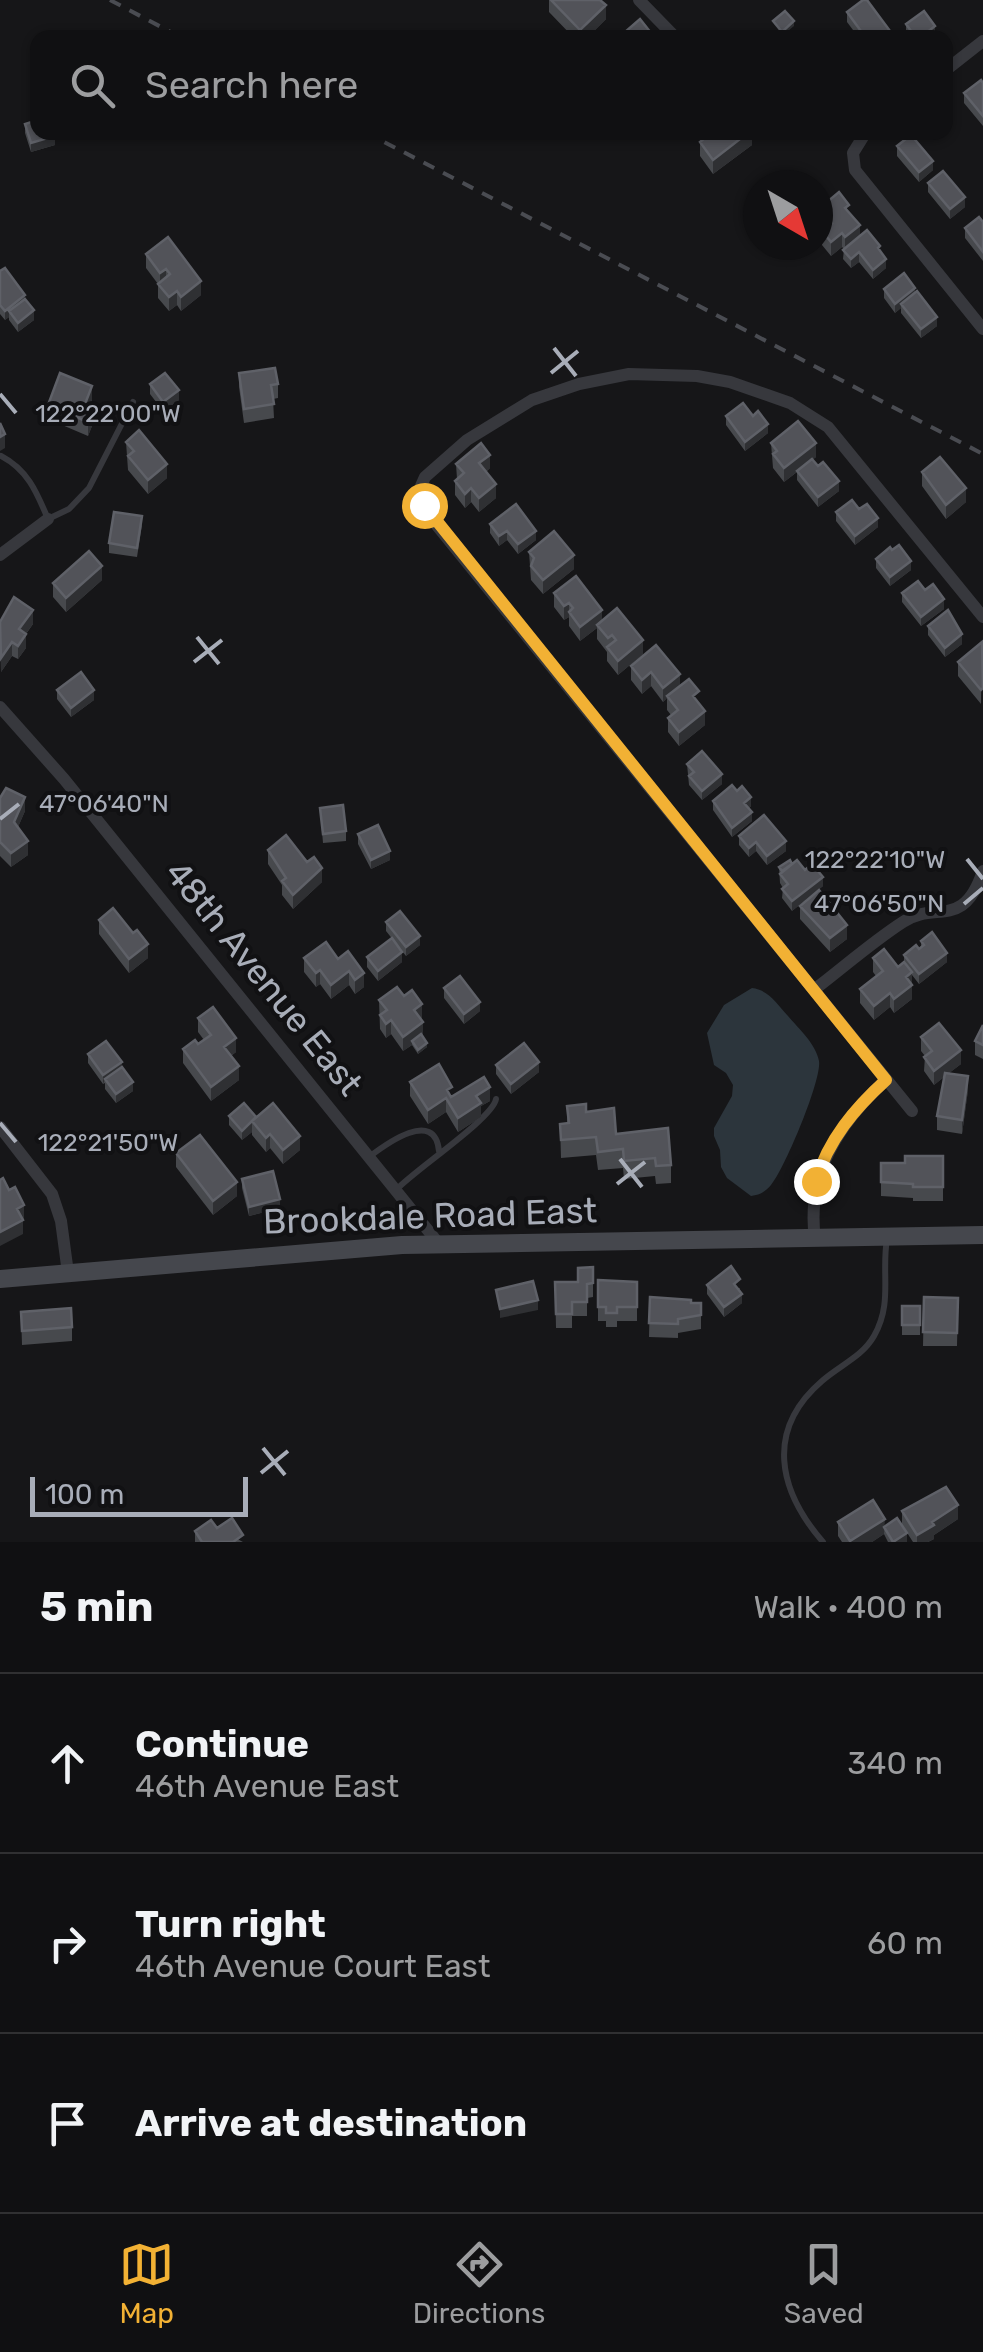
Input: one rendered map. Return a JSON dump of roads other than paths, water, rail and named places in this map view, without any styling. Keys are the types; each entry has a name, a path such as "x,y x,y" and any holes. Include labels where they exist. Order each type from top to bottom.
{"main road":[{"name":"Brookdale Road East","path":"0,1280 325,1249 983,1234"}],"street":[{"path":"639,0 668,30"},
{"path":"953,65 983,41"},
{"path":"860,140 852,160 855,170 983,329"},
{"path":"912,1111 426,512 421,486 425,476 499,418 555,391 603,378 666,374 730,382 790,403 828,427 983,617"},
{"path":"0,555 48,519"},
{"name":"48th Avenue East","path":"0,707 64,779 439,1244"},
{"path":"814,989 906,919 948,913 963,904 973,894 983,871"},
{"path":"815,1239 812,1204 820,1169 840,1130 886,1080"},
{"path":"0,1126 52,1194 61,1221 68,1273"}],"lane":[{"path":"1,456 18,465 48,519 69,509 89,488 133,402"},
{"path":"396,1190 479,1123 494,1109 496,1099"},
{"path":"370,1157 400,1135 418,1130 434,1136 439,1152"},
{"path":"822,1542 793,1502 785,1478 787,1432 808,1394 858,1356 878,1330 887,1303 884,1259 888,1238"}],"railway":[{"path":"110,0 167,30"},
{"path":"380,140 983,454"}]}
